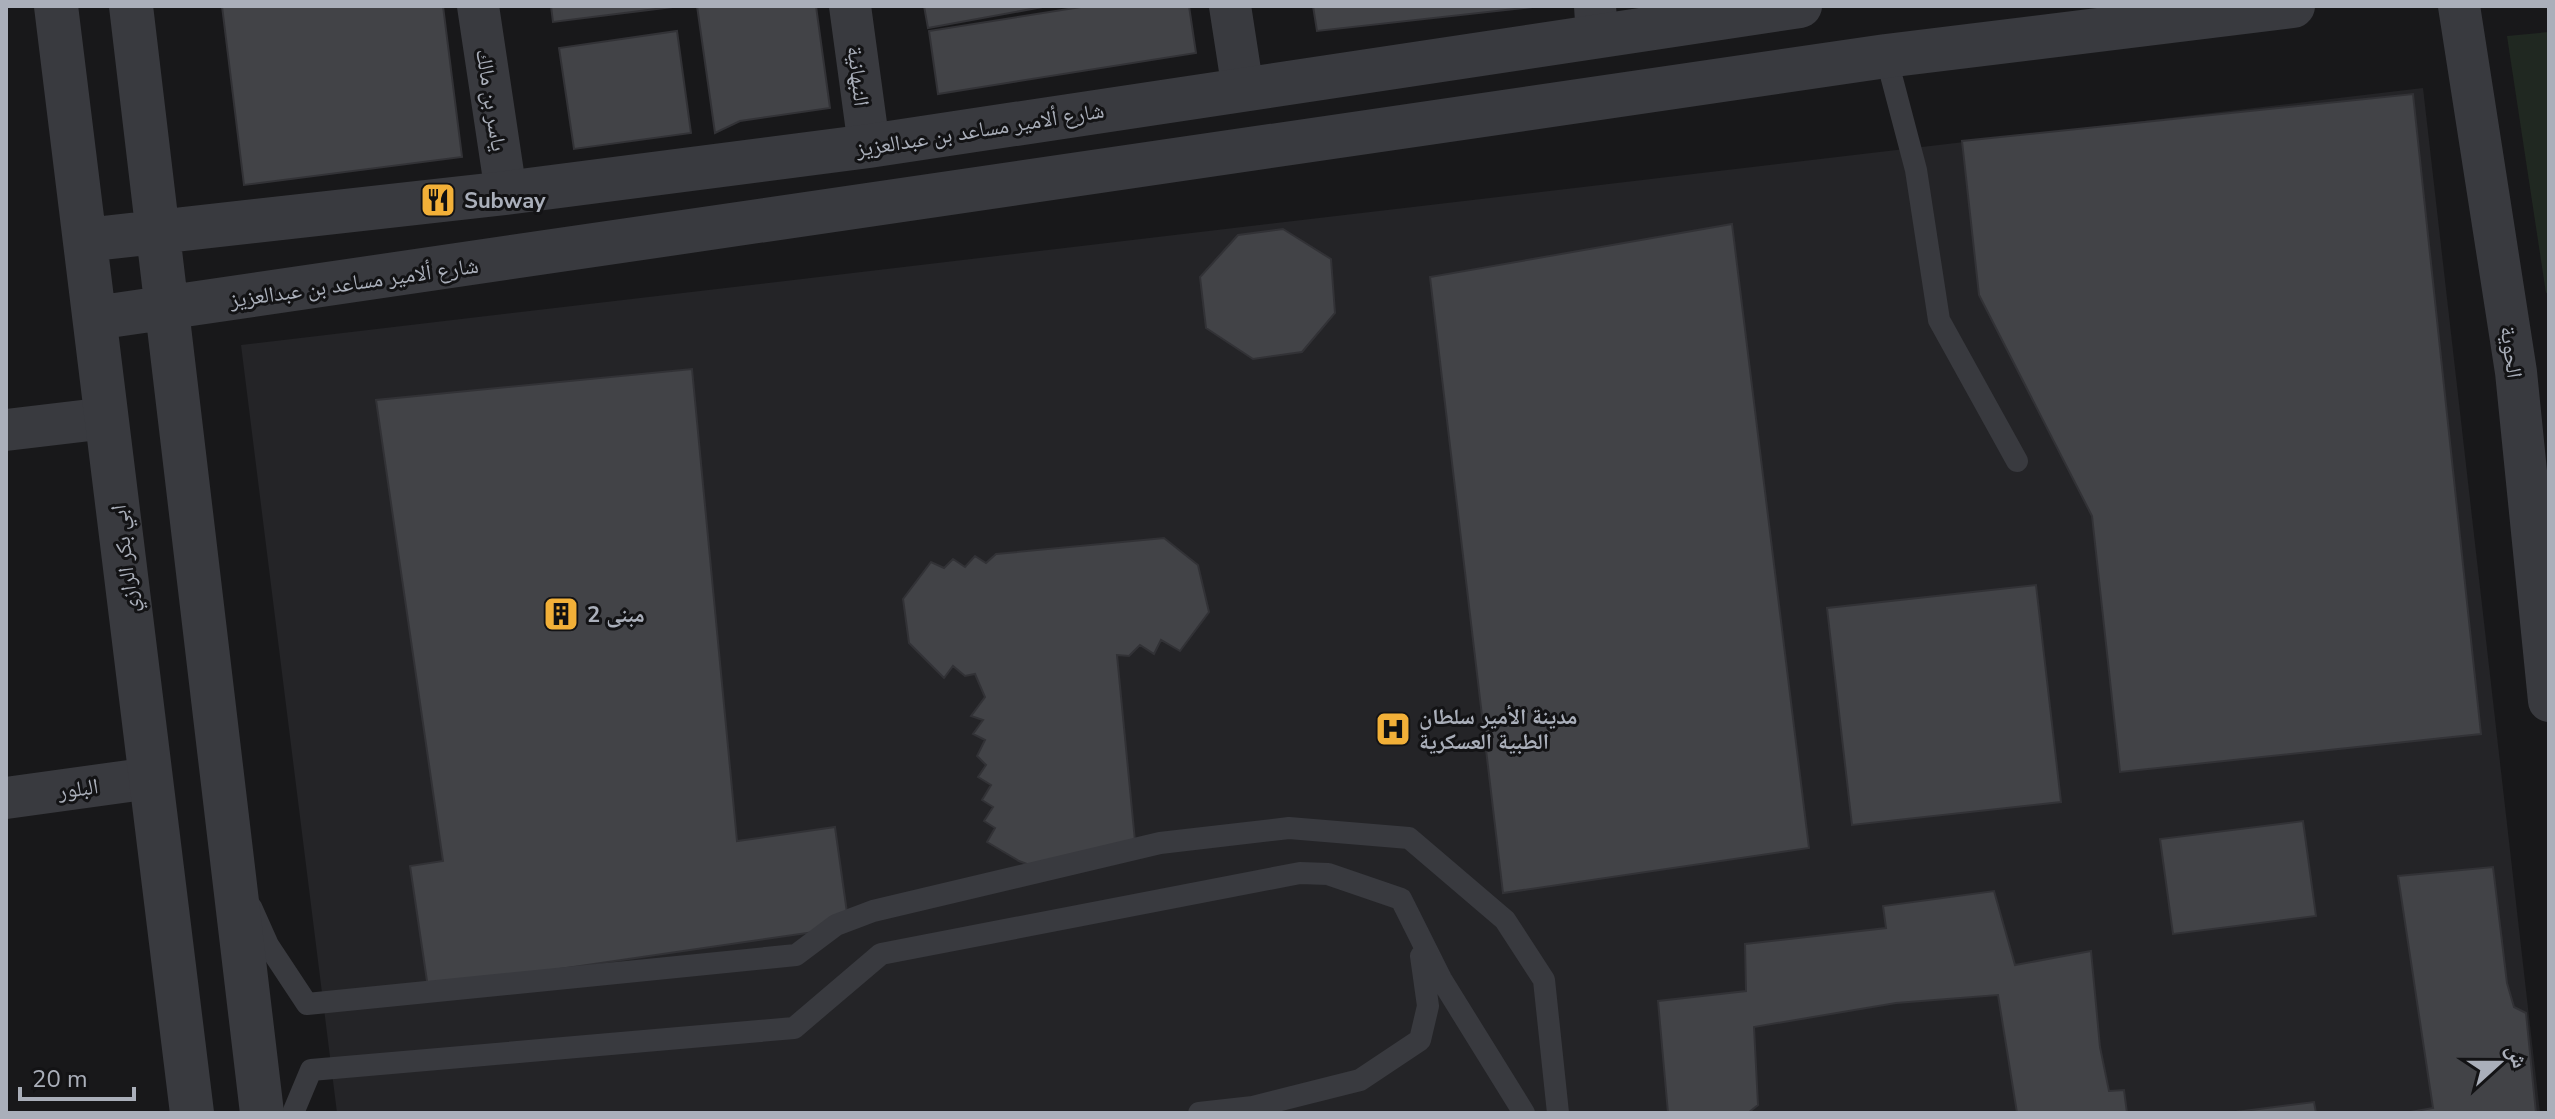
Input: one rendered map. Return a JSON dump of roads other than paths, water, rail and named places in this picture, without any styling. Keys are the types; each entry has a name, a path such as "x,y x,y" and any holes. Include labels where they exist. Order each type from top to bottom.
{"street":[{"name":"ابي بكر الرازي","path":"56,6 192,1113"},
{"path":"131,6 262,1113"},
{"name":"ياسر بن مالك","path":"478,6 506,193"},
{"name":"النبهانية","path":"850,6 869,146"},
{"path":"1230,6 1243,90"},
{"name":"شارع ألامير مساعد بن عبدالعزيز","path":"85,240 506,193 869,146 1243,90 1596,21 1725,18 1800,6"},
{"name":"شارع ألامير مساعد بن عبدالعزيز","path":"95,318 1886,56 2293,6"},
{"name":"الحوية","path":"2459,6 2516,372 2549,701"},
{"path":"1725,18 1740,29 1745,46 1747,63 1739,79"},
{"path":"6,430 107,418"},
{"name":"البلور","path":"6,798 151,778"}],"lane":[{"path":"1886,56 1916,170 1939,320 2017,461"},
{"path":"233,868 268,945 307,1004 796,955 836,925 873,911 1160,843 1289,828 1409,838 1505,920 1544,980 1558,1113"},
{"path":"293,1113 311,1070 794,1028 881,954 1285,876 1328,874 1401,899 1441,979 1524,1113"},
{"path":"1199,1113 1253,1110 1360,1080 1420,1040 1428,1006 1426,970 1401,899"}],"place":[{"name":"Subway","path":"438,200"},
{"name":"مبنى 2","path":"561,614"},
{"name":"مدينة الأمير سلطان الطبية العسكرية","path":"1393,729"}]}
